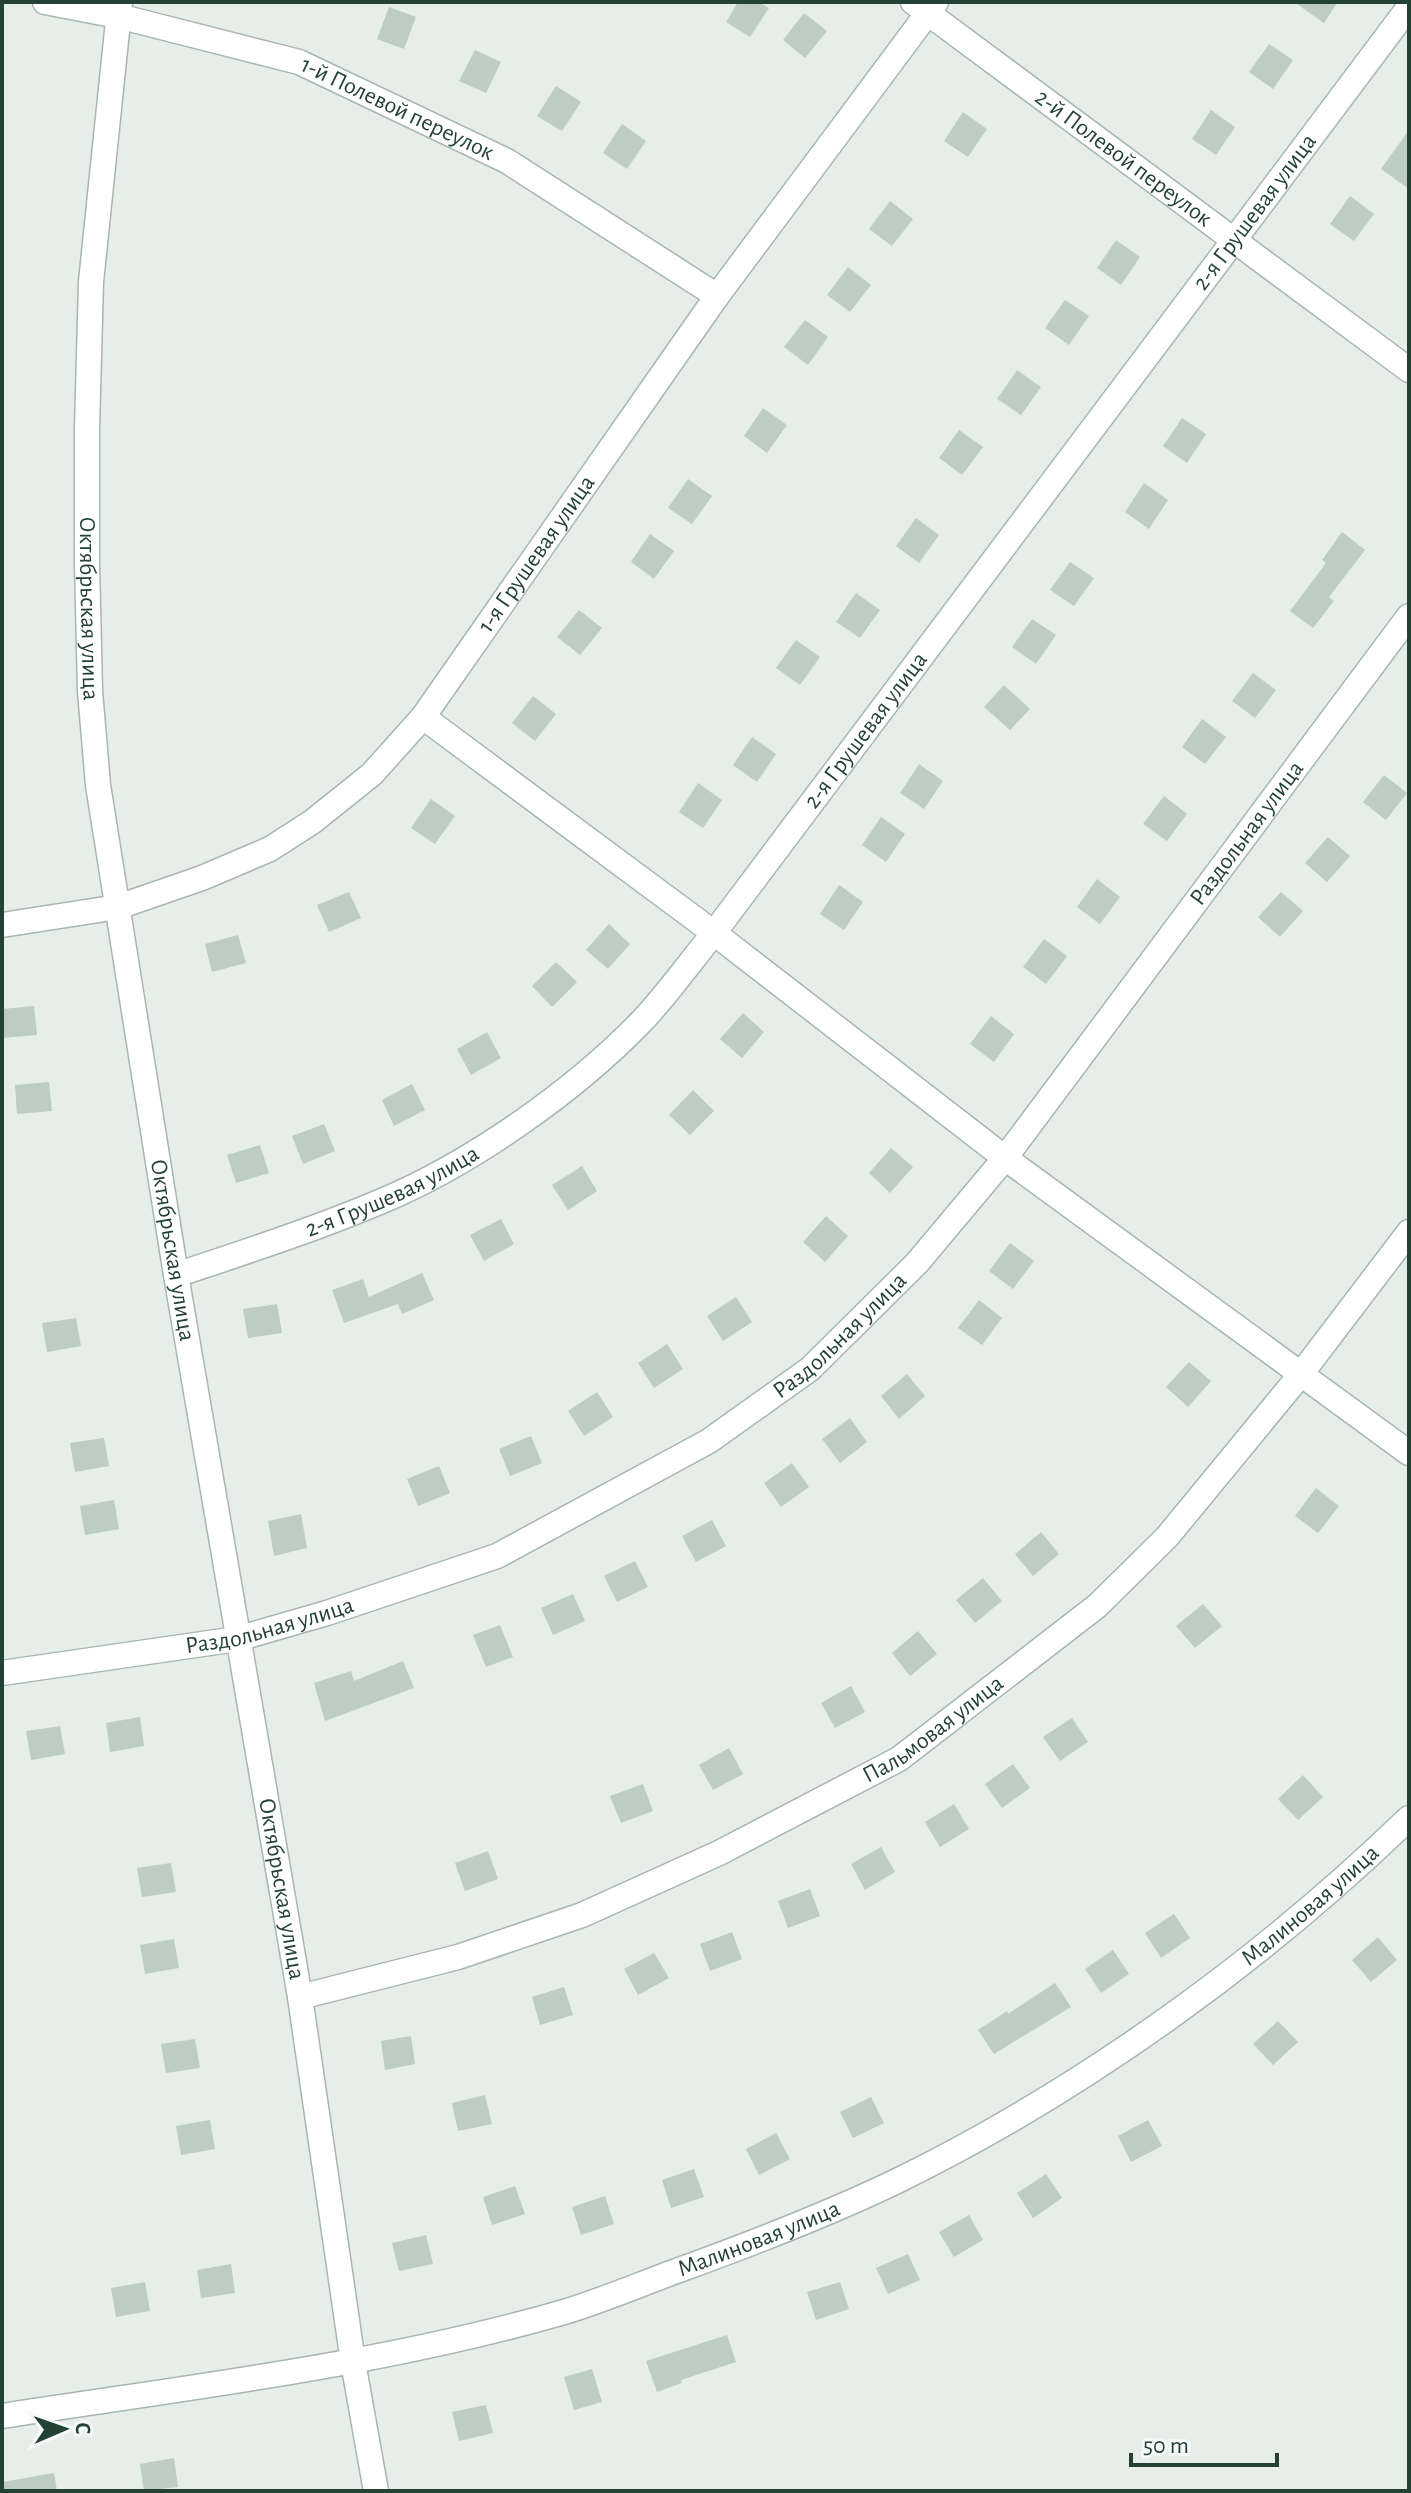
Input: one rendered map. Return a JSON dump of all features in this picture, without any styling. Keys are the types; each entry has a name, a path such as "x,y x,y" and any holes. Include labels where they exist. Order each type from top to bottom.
{"street":[{"name":"1-й Полевой переулок","path":"45,2 119,9 299,62 507,161 717,296"},
{"name":"2-й Полевой переулок","path":"926,5 1233,241 1409,370"},
{"name":"1-я Грушевая улица","path":"2,925 118,907 202,878 270,849 312,822 372,774 423,717 717,296 926,5"},
{"name":"2-я Грушевая улица","path":"176,1275 384,1200 482,1147 555,1097 642,1021 714,933 1409,7"},
{"name":"Октябрьская улица","path":"119,9 91,282 87,428 90,691 98,785 176,1275 300,1997 353,2362 376,2491"},
{"name":"Раздольная улица","path":"2,1673 237,1639 327,1613 497,1556 709,1441 810,1369 917,1263 1005,1158 1409,616"},
{"path":"423,717 714,933 1005,1158 1409,1453"},
{"name":"Пальмовая улица","path":"300,1997 458,1957 582,1915 719,1853 899,1759 1097,1606 1167,1537 1301,1374 1409,1232"},
{"name":"Малиновая улица","path":"2,2416 353,2362 566,2311 779,2234 900,2179 1027,2110 1182,2009 1288,1926 1409,1818"}],"building":[{"path":"738,2 759,2 769,8 750,37 726,22"},
{"path":"1294,2 1338,2 1324,23"},
{"path":"389,7 416,17 404,49 377,39"},
{"path":"804,13 827,31 805,58 783,40"},
{"path":"1269,44 1293,60 1273,89 1249,72"},
{"path":"475,50 501,62 486,93 459,81"},
{"path":"556,86 581,102 562,131 537,116"},
{"path":"1211,110 1235,127 1216,155 1192,139"},
{"path":"963,112 987,129 968,157 944,141"},
{"path":"622,124 646,141 627,169 603,153"},
{"path":"1409,130 1409,189 1381,169"},
{"path":"1350,196 1374,214 1354,241 1330,224"},
{"path":"890,201 913,219 892,246 869,229"},
{"path":"1116,240 1140,257 1121,285 1097,268"},
{"path":"848,267 871,285 850,312 827,295"},
{"path":"1065,300 1089,316 1069,345 1045,328"},
{"path":"805,320 828,337 808,365 784,347"},
{"path":"1017,370 1041,387 1021,415 997,399"},
{"path":"763,408 787,425 767,453 744,436"},
{"path":"1182,418 1206,434 1187,463 1163,446"},
{"path":"959,430 983,447 962,475 939,458"},
{"path":"688,479 712,496 692,524 668,508"},
{"path":"1144,483 1168,500 1149,529 1125,512"},
{"path":"916,518 939,535 919,563 896,546"},
{"path":"1342,532 1365,550 1329,597 1334,601 1313,628 1290,611 1326,563 1322,560"},
{"path":"650,534 674,551 654,579 631,562"},
{"path":"1070,562 1094,578 1074,606 1050,590"},
{"path":"856,593 880,610 860,638 836,622"},
{"path":"579,610 602,628 580,655 557,637"},
{"path":"1032,619 1056,635 1036,664 1012,647"},
{"path":"796,640 820,657 800,685 776,668"},
{"path":"1253,673 1276,690 1255,718 1232,701"},
{"path":"1004,685 1030,709 1010,730 984,707"},
{"path":"533,696 556,714 535,741 512,723"},
{"path":"1202,719 1226,737 1205,764 1182,747"},
{"path":"752,737 776,754 757,782 733,765"},
{"path":"919,764 943,781 924,809 900,793"},
{"path":"1384,775 1407,793 1386,820 1363,802"},
{"path":"698,783 722,800 703,828 679,812"},
{"path":"1164,796 1187,814 1167,841 1143,824"},
{"path":"431,799 455,816 435,844 411,828"},
{"path":"881,817 905,834 886,862 862,845"},
{"path":"1328,837 1350,856 1327,882 1305,863"},
{"path":"1097,879 1120,897 1100,924 1077,907"},
{"path":"839,885 863,902 844,930 820,914"},
{"path":"349,892 361,918 329,932 317,905"},
{"path":"1281,892 1303,911 1280,937 1258,917"},
{"path":"609,924 630,944 608,969 586,950"},
{"path":"238,935 246,963 212,972 205,944"},
{"path":"1044,939 1067,956 1046,984 1023,967"},
{"path":"556,962 577,982 552,1007 532,986"},
{"path":"34,1006 37,1035 2,1038 2,1009"},
{"path":"743,1013 764,1032 742,1058 720,1039"},
{"path":"991,1016 1014,1034 994,1062 970,1044"},
{"path":"487,1032 501,1058 471,1075 457,1049"},
{"path":"49,1082 52,1111 17,1114 15,1085"},
{"path":"412,1084 425,1110 394,1126 382,1100"},
{"path":"693,1090 714,1111 690,1135 669,1115"},
{"path":"324,1124 335,1151 303,1164 292,1136"},
{"path":"260,1145 269,1173 236,1183 227,1155"},
{"path":"891,1148 913,1167 890,1193 869,1173"},
{"path":"582,1166 597,1191 568,1210 552,1185"},
{"path":"826,1216 848,1236 825,1262 803,1242"},
{"path":"501,1219 514,1244 484,1261 470,1235"},
{"path":"1010,1243 1034,1261 1013,1289 989,1271"},
{"path":"422,1273 434,1300 402,1314 398,1304 344,1323 332,1290 363,1279 369,1297"},
{"path":"736,1297 752,1322 723,1341 707,1316"},
{"path":"979,1300 1002,1318 982,1345 958,1328"},
{"path":"277,1304 282,1333 248,1338 243,1309"},
{"path":"76,1318 81,1346 47,1352 42,1323"},
{"path":"667,1344 683,1369 654,1388 638,1363"},
{"path":"1189,1362 1211,1381 1188,1407 1166,1387"},
{"path":"907,1374 925,1396 899,1419 881,1396"},
{"path":"597,1392 613,1417 584,1436 568,1411"},
{"path":"850,1418 867,1442 840,1463 822,1439"},
{"path":"531,1436 542,1463 510,1476 499,1449"},
{"path":"104,1438 109,1466 75,1472 70,1443"},
{"path":"792,1463 809,1487 781,1507 764,1483"},
{"path":"439,1466 450,1493 418,1506 407,1479"},
{"path":"1316,1488 1339,1506 1318,1533 1295,1516"},
{"path":"114,1500 119,1529 85,1535 80,1506"},
{"path":"301,1514 307,1548 274,1556 268,1521"},
{"path":"712,1520 726,1546 696,1562 682,1536"},
{"path":"1041,1532 1059,1554 1033,1576 1015,1554"},
{"path":"635,1561 648,1587 617,1602 604,1576"},
{"path":"983,1578 1002,1601 975,1623 956,1600"},
{"path":"573,1594 585,1621 553,1635 541,1608"},
{"path":"1203,1604 1222,1626 1195,1648 1176,1626"},
{"path":"500,1625 513,1657 486,1667 473,1635"},
{"path":"918,1631 937,1654 910,1676 892,1653"},
{"path":"403,1661 414,1688 325,1721 314,1683 351,1671 354,1681"},
{"path":"851,1686 865,1712 835,1728 821,1703"},
{"path":"140,1717 144,1746 110,1752 106,1723"},
{"path":"1072,1718 1088,1742 1060,1761 1043,1737"},
{"path":"60,1726 65,1754 31,1760 26,1731"},
{"path":"729,1748 743,1774 713,1790 699,1765"},
{"path":"1013,1764 1030,1788 1002,1808 985,1784"},
{"path":"1303,1775 1323,1797 1298,1820 1278,1799"},
{"path":"643,1784 653,1811 621,1823 610,1796"},
{"path":"954,1804 969,1829 940,1847 925,1822"},
{"path":"881,1847 895,1872 865,1890 851,1864"},
{"path":"488,1851 498,1879 465,1891 455,1863"},
{"path":"171,1863 176,1892 142,1897 137,1868"},
{"path":"810,1889 820,1916 788,1928 778,1901"},
{"path":"1174,1914 1190,1938 1161,1958 1145,1933"},
{"path":"732,1932 742,1959 710,1971 700,1944"},
{"path":"1378,1937 1397,1960 1371,1982 1352,1960"},
{"path":"174,1939 179,1968 145,1974 140,1945"},
{"path":"1113,1950 1129,1974 1101,1993 1085,1969"},
{"path":"654,1953 669,1978 638,1995 624,1969"},
{"path":"1055,1983 1071,2007 994,2054 978,2030"},
{"path":"564,1987 573,2015 540,2025 532,1997"},
{"path":"1278,2021 1298,2042 1273,2065 1253,2044"},
{"path":"411,2036 415,2064 385,2070 381,2041"},
{"path":"195,2039 200,2068 166,2073 161,2044"},
{"path":"485,2095 492,2124 458,2131 452,2103"},
{"path":"871,2097 884,2123 853,2138 840,2112"},
{"path":"210,2120 215,2149 181,2155 176,2126"},
{"path":"1148,2120 1162,2146 1131,2162 1118,2136"},
{"path":"776,2133 790,2159 759,2175 746,2149"},
{"path":"694,2169 704,2197 671,2208 662,2180"},
{"path":"1046,2174 1062,2198 1033,2218 1017,2193"},
{"path":"515,2186 525,2214 492,2225 483,2197"},
{"path":"605,2196 614,2224 581,2235 572,2207"},
{"path":"969,2215 983,2240 954,2257 939,2232"},
{"path":"426,2235 433,2264 399,2271 392,2243"},
{"path":"908,2254 920,2280 888,2294 876,2268"},
{"path":"231,2264 235,2293 201,2298 197,2270"},
{"path":"145,2282 150,2311 116,2317 111,2288"},
{"path":"840,2282 849,2309 816,2320 807,2292"},
{"path":"727,2335 736,2362 681,2380 682,2383 657,2392 646,2361"},
{"path":"592,2369 602,2402 574,2410 564,2377"},
{"path":"486,2405 493,2433 459,2441 452,2412"},
{"path":"174,2458 178,2487 144,2491 140,2464"},
{"path":"54,2473 57,2491 2,2491 2,2482"}]}
